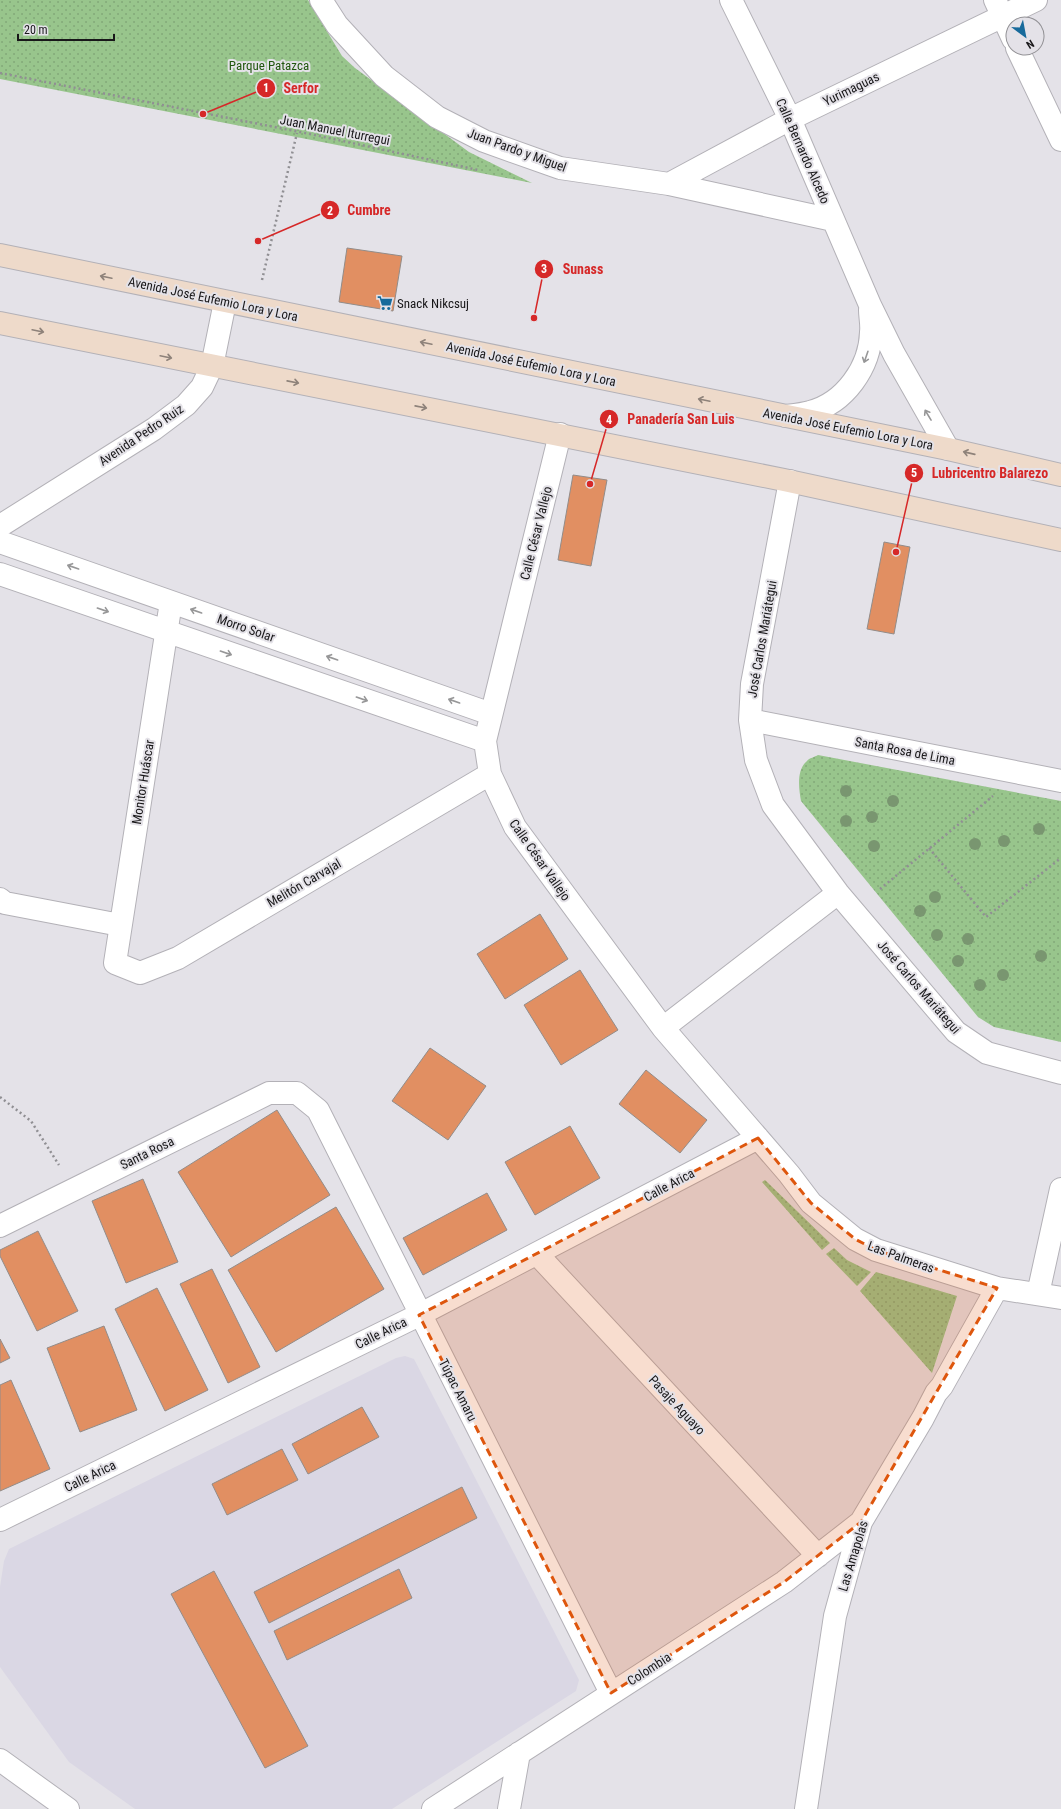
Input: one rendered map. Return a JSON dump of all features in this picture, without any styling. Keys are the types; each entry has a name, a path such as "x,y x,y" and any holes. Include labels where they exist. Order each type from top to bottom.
{"main road":[{"name":"Avenida José Eufemio Lora y Lora","path":"0,255 948,449 1061,475"},
{"path":"0,323 790,481 1061,540"}],"street":[{"name":"Juan Pardo y Miguel","path":"321,0 337,25 384,76 436,117 484,141 560,168 669,184 833,220"},
{"name":"Calle Bernardo Alcedo","path":"731,0 790,119 870,305 920,402 948,449"},
{"name":"Yurimaguas","path":"669,184 999,8 1036,0"},
{"path":"999,8 1005,21"},
{"path":"1022,56 1061,140"},
{"name":"Avenida Pedro Ruiz","path":"0,526 154,429 186,406 202,388 212,366 225,302"},
{"name":"Calle Bernardo Alcedo","path":"785,416 811,412 835,400 854,382 867,358 872,332 870,305"},
{"name":"Calle César Vallejo","path":"560,434 485,741 490,774 515,827 663,1028 758,1138"},
{"name":"José Carlos Mariátegui","path":"790,481 752,684 750,720 756,760 773,805 838,893 956,1032 987,1053 1061,1073"},
{"name":"Morro Solar","path":"0,542 491,714"},
{"path":"0,574 485,741"},
{"name":"Monitor Huáscar","path":"115,963 171,602"},
{"name":"Santa Rosa de Lima","path":"750,720 1061,781"},
{"name":"Melitón Carvajal","path":"115,963 140,973 178,958 490,774"},
{"path":"663,1028 838,893"},
{"path":"0,899 5,903 120,926"},
{"name":"Santa Rosa","path":"0,1226 269,1093 297,1093"},
{"name":"Túpac Amaru","path":"297,1093 318,1110 419,1315 611,1693"},
{"name":"Calle Arica","path":"0,1520 419,1315 758,1138"},
{"name":"Las Palmeras","path":"758,1138 811,1203 855,1239 876,1250 997,1288 1061,1298"},
{"path":"1038,1294 1061,1189"},
{"name":"Pasaje Aguayo","path":"537,1254 818,1556"},
{"name":"Las Amapolas","path":"806,1809 835,1616 862,1522 924,1418 936,1393 942,1386 997,1288"},
{"name":"Colombia","path":"433,1809 784,1582 862,1522"},
{"path":"509,1809 519,1753"},
{"path":"0,1761 68,1809"}],"path":[{"name":"Juan Manuel Iturregui","path":"0,73 479,171"},
{"path":"255,308 297,133"},
{"path":"880,889 995,794"},
{"path":"929,848 986,917 1061,858"},
{"path":"0,1097 31,1121 74,1190"}],"highlighted area":[{"path":"758,1138 811,1203 855,1239 876,1250 997,1288 861,1522 784,1582 611,1693 419,1315"}],"shaded area":[{"path":"405,1356 414,1359 579,1680 576,1691 392,1809 135,1809 69,1762 0,1667 0,1587 4,1561 9,1549 396,1358"}],"green space":[{"name":"Parque Patazca","path":"0,0 308,0 342,56 355,68 469,152 532,183 0,79"},
{"path":"818,755 1061,801 1061,1042 994,1027 978,1017 801,801 799,780 801,769 808,760"},
{"path":"765,1180 830,1243 822,1250 762,1182"},
{"path":"834,1248 847,1260 871,1272 857,1286 826,1254"},
{"path":"876,1272 957,1296 932,1373 860,1291"}],"building":[{"path":"347,248 402,256 393,311 339,302"},
{"path":"573,475 607,480 591,566 558,560"},
{"path":"884,542 910,547 894,634 867,629"},
{"path":"540,914 568,959 505,999 477,954"},
{"path":"580,970 618,1030 561,1065 524,1005"},
{"path":"430,1048 486,1086 448,1140 392,1101"},
{"path":"646,1070 707,1120 680,1153 619,1104"},
{"path":"277,1110 330,1195 231,1257 178,1172"},
{"path":"570,1126 600,1178 535,1215 505,1162"},
{"path":"143,1179 178,1262 126,1283 92,1201"},
{"path":"487,1193 507,1230 423,1275 403,1238"},
{"path":"336,1207 384,1289 276,1352 228,1270"},
{"path":"38,1231 78,1311 37,1331 0,1256 0,1250"},
{"path":"212,1269 260,1367 228,1383 180,1284"},
{"path":"157,1288 208,1390 165,1411 115,1309"},
{"path":"104,1326 137,1410 80,1432 47,1348"},
{"path":"0,1339 10,1358 0,1363"},
{"path":"11,1380 50,1469 0,1491 0,1385"},
{"path":"362,1407 379,1437 308,1474 292,1444"},
{"path":"282,1449 298,1480 227,1515 212,1484"},
{"path":"462,1487 477,1518 269,1623 254,1592"},
{"path":"399,1569 412,1598 287,1660 274,1631"},
{"path":"214,1571 308,1746 265,1768 171,1594"}],"place":[{"name":"Serfor","path":"203,114"},
{"name":"Cumbre","path":"258,241"},
{"name":"Snack Nikcsuj","path":"385,303"},
{"name":"Sunass","path":"534,318"},
{"name":"Panadería San Luis","path":"590,484"},
{"name":"Lubricentro Balarezo","path":"896,552"}]}
